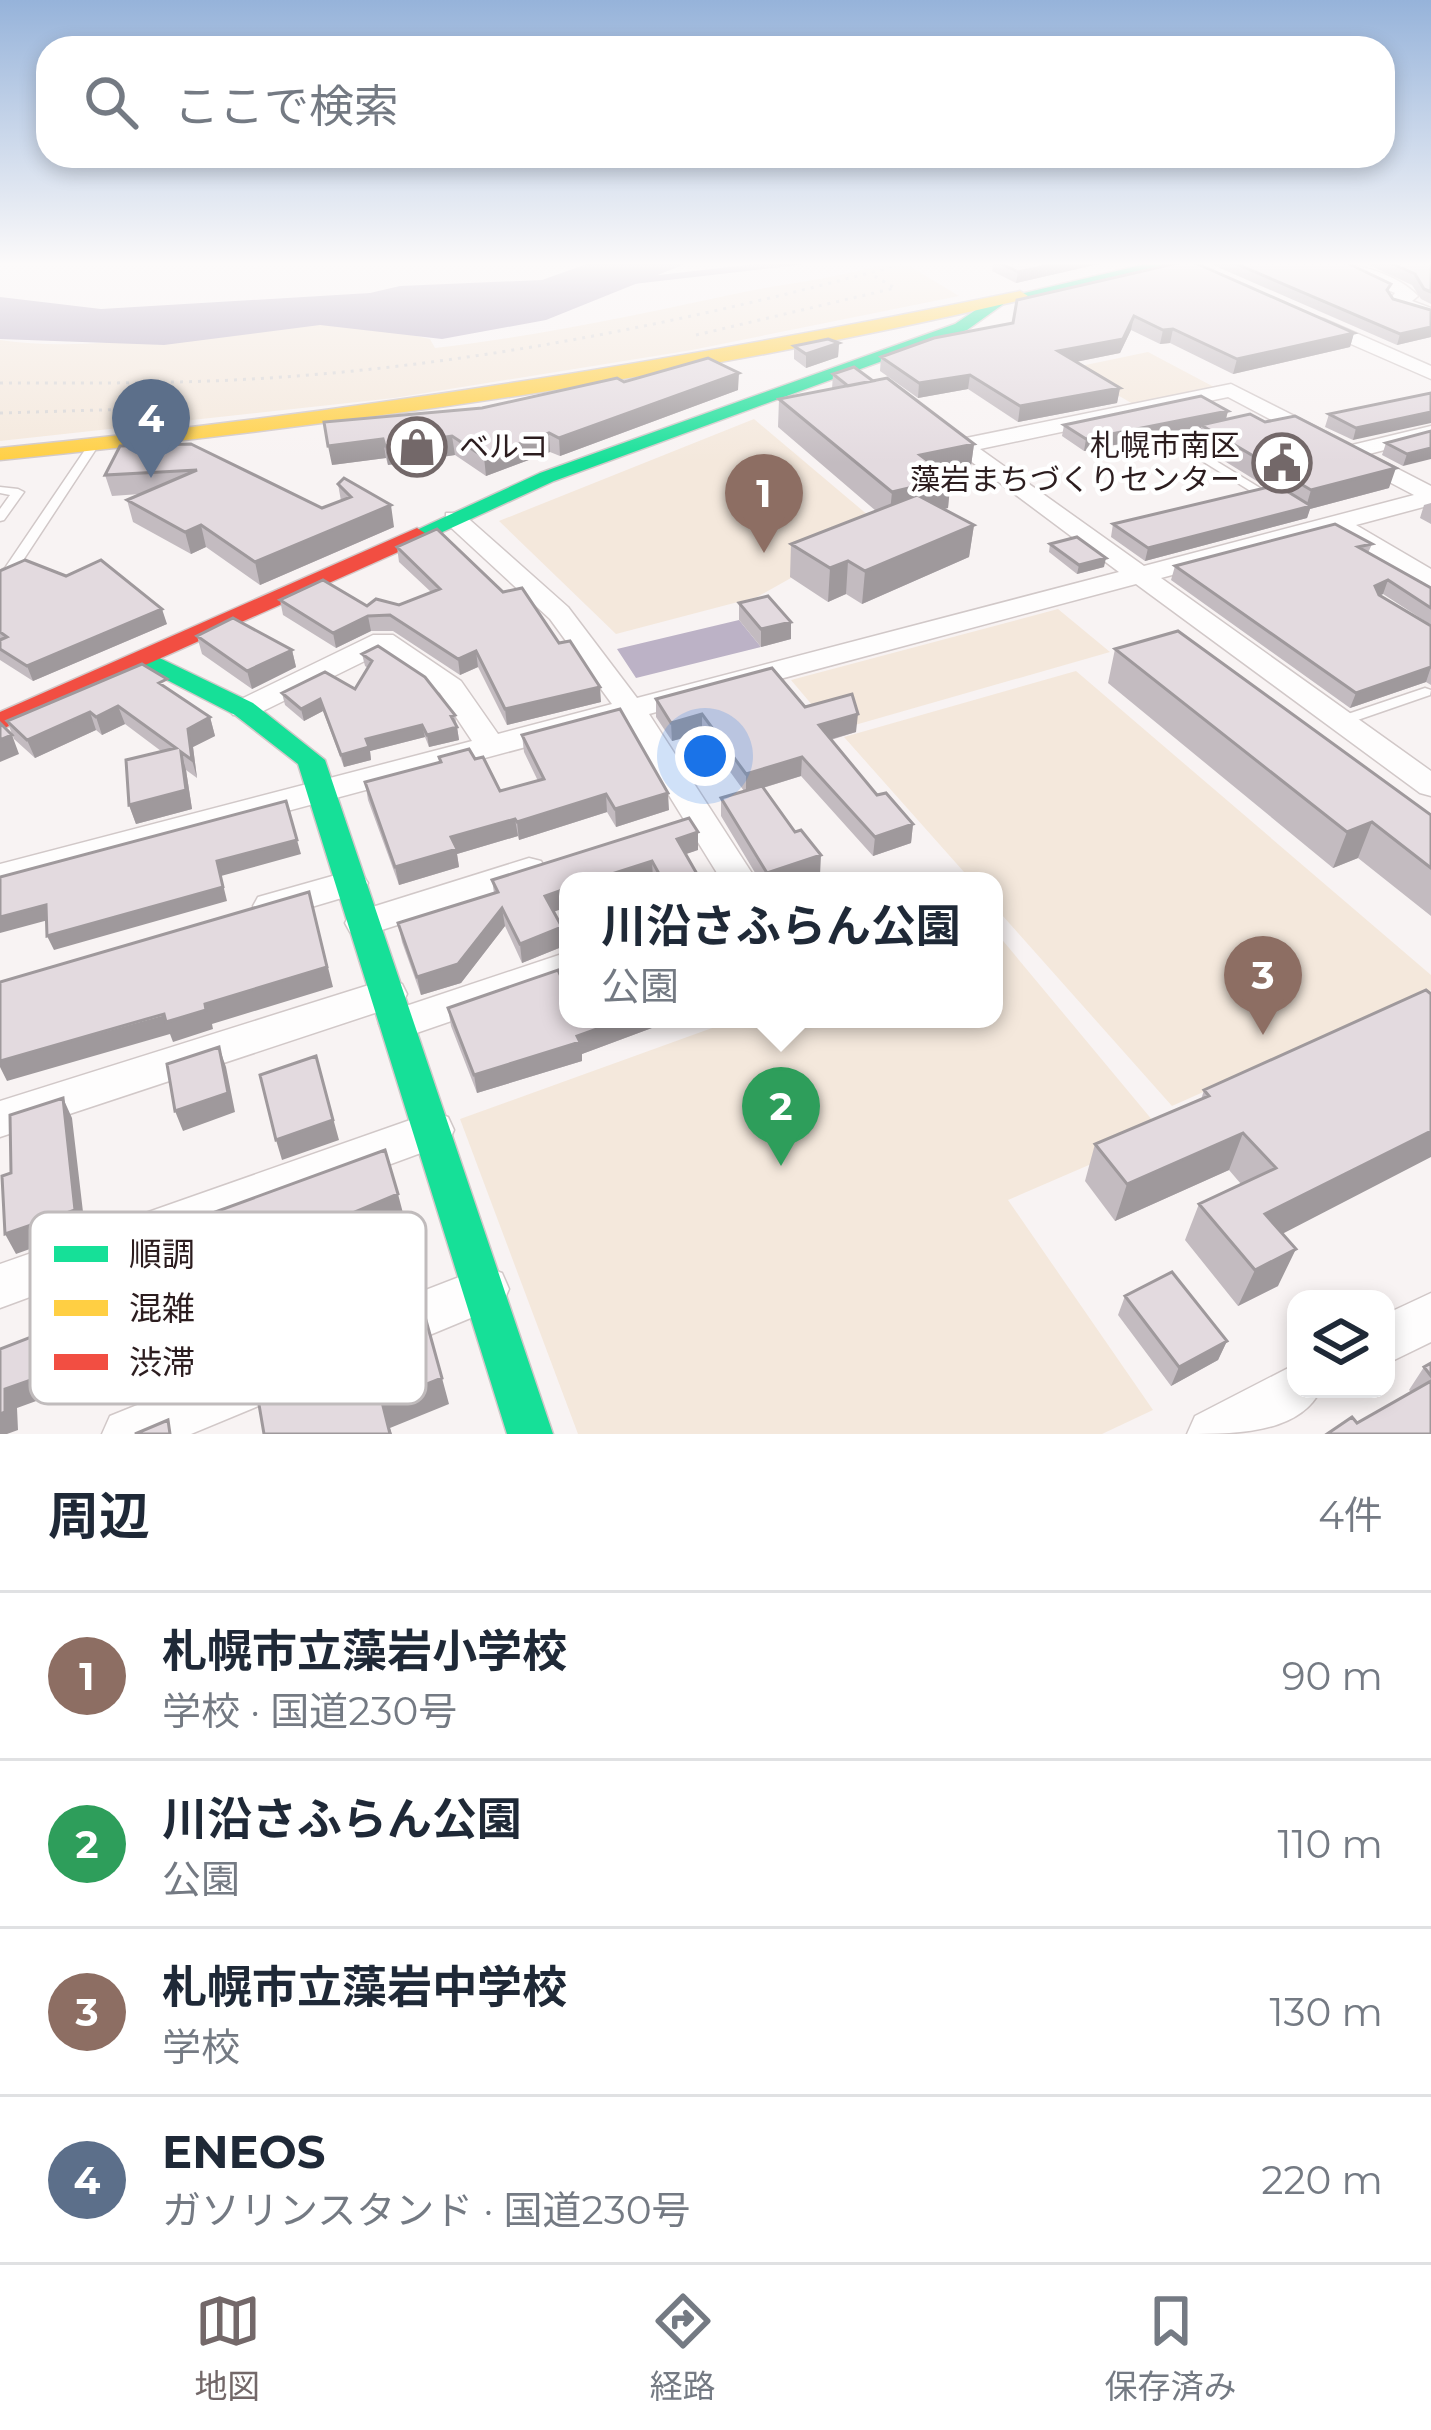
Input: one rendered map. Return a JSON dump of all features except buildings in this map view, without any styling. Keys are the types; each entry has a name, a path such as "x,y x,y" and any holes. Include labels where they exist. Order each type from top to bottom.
{"main road":[{"path":"0,454 578,383 854,329"},
{"path":"0,722 588,462 861,373 957,329"},
{"path":"145,659 244,710 310,760 530,1434"}],"street":[{"path":"1331,329 1431,373"},
{"path":"962,446 1232,390 1272,419 1349,452 1431,497"},
{"path":"925,419 1431,786"},
{"path":"1349,452 1431,431"},
{"path":"0,876 1431,497"},
{"path":"454,518 559,613 631,710 688,820 732,872"},
{"path":"1335,524 1431,580"},
{"path":"244,710 383,641 451,687 491,746"},
{"path":"363,923 565,859"},
{"path":"241,915 350,883"},
{"path":"0,1119 559,968"},
{"path":"205,1212 433,1130"},
{"path":"0,1286 30,1275"},
{"path":"426,1312 485,1288"},
{"path":"1395,1335 1431,1316"},
{"path":"1233,1430 1287,1395"},
{"path":"128,1434 201,1404"}],"lane":[{"path":"1240,427 1175,441 1261,493"},
{"path":"0,576 10,571 93,446"},
{"path":"0,490 18,492 0,518"},
{"path":"1341,721 1425,692"}],"path":[{"path":"0,383 193,382 386,367 632,329"},
{"path":"681,338 720,329"},
{"path":"0,413 182,407"}],"shaded area":[{"path":"0,329 289,329 164,345 0,339"},
{"path":"231,329 380,329 430,339 435,348 561,329 796,329 394,398 0,441 0,340 78,344"},
{"path":"354,329 497,329 442,339"},
{"path":"1148,352 1214,387 1133,404 1071,368"},
{"path":"754,419 882,527 757,597 616,634 499,521"},
{"path":"1058,609 1110,652 834,731 791,680"},
{"path":"739,620 761,647 636,678 617,649"},
{"path":"1076,671 1431,975 1431,990 1172,1106 1003,916 1003,872 964,872 844,737"},
{"path":"1003,941 1163,1133 1008,1200 1153,1410 1102,1434 578,1434 460,1119 712,1028 1003,1028"}],"traffic: fast":[{"path":"417,535 547,477 956,329"},
{"path":"145,659 244,709 311,760 530,1434"}],"traffic: slow":[{"path":"0,454 385,409 639,370 858,329"}],"traffic: jam":[{"path":"0,722 417,535"}],"place":[{"name":"ベルコ","path":"417,447"},
{"name":"札幌市南区 藻岩まちづくりセンター","path":"1282,463"},
{"name":"ENEOS","path":"151,478"},
{"name":"札幌市立藻岩小学校","path":"764,553"},
{"name":"札幌市立藻岩中学校","path":"1263,1035"},
{"name":"川沿さふらん公園","path":"781,1166"}]}
